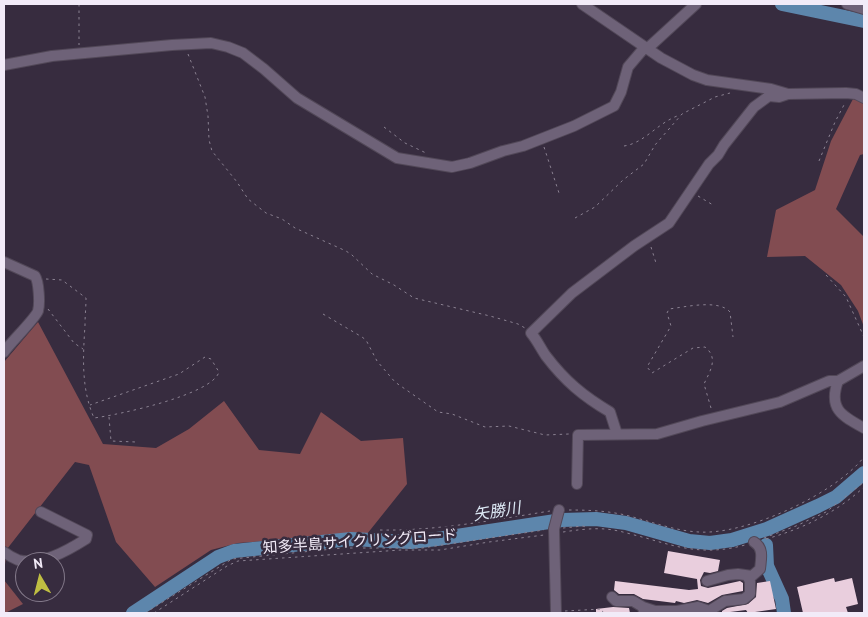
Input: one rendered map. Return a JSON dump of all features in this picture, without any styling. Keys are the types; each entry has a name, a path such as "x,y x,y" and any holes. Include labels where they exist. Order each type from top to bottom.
{"street":[{"path":"582,4 661,58 693,75 706,80 772,88 788,94"},
{"path":"4,65 79,53 211,43 228,47 243,54 264,69 297,98 397,158 452,167 488,158 503,151 523,146 574,126 614,106 621,92 628,67 646,47 696,4"},
{"path":"847,4 864,10"},
{"path":"617,434 610,412 588,399 569,384 545,355 531,333 572,293 669,223 708,164 718,155 754,108 769,96 849,93 864,98"},
{"path":"4,262 35,276 37,278 38,294 38,312 4,352"},
{"path":"577,484 578,435 652,435 780,402 829,381 838,381 864,366"},
{"path":"838,381 834,394 839,412 844,417 864,428"},
{"path":"556,612 555,529 559,510"},
{"path":"4,552 19,560 48,559 86,539 87,535 41,512"},
{"path":"707,581 728,575 752,576 760,569 760,548 754,542"},
{"path":"612,597 616,601 633,601 643,610 677,612 698,607 706,612 725,601 744,599 750,594 750,581 747,576"}],"path":[{"path":"79,4 79,53"},
{"path":"187,44 189,56 205,97 209,140 212,151 255,206 266,213 282,219 295,228 352,255 372,274 414,298 511,321 531,333"},
{"path":"624,146 637,142 662,123 715,97 731,93"},
{"path":"819,161 849,93"},
{"path":"575,218 595,207 644,164 655,145 681,114"},
{"path":"384,127 405,143 426,153"},
{"path":"541,138 559,193"},
{"path":"690,192 713,205"},
{"path":"648,237 656,263"},
{"path":"826,275 846,297 864,337"},
{"path":"37,278 62,280 86,298 83,350 84,381 90,405 94,418 137,411 180,397 215,379 219,372 211,359 205,357 179,374 90,405"},
{"path":"38,294 71,339 83,350"},
{"path":"716,417 712,413 704,384 714,360 708,348 696,346 652,373 647,367 671,326 667,313 669,310 703,305 726,308 730,312 733,337"},
{"path":"323,314 366,340 376,362 395,382 438,412 452,414 485,427 509,426 545,435 578,435"},
{"path":"109,416 111,441 136,442"},
{"path":"380,530 439,528 559,510 610,512 684,530 717,532 736,528 806,502 840,480 864,457"},
{"path":"754,542 826,512 864,482"},
{"name":"知多半島サイクリングロード","path":"154,613 227,566 238,561 401,550 440,550 555,529 606,529 690,550 730,549 792,532 839,507 864,488"},
{"path":"145,613 232,559 343,548 422,548 555,529 582,526 591,529"},
{"path":"556,612 602,609 603,613"}],"shaded area":[{"path":"853,99 860,99 864,102 864,154 860,155 836,209 864,237 864,327 858,311 841,285 805,256 767,257 776,210 815,190 831,141"},
{"path":"38,322 103,444 156,448 189,429 224,401 259,450 300,454 321,412 361,441 403,438 407,484 367,534 238,543 211,550 155,587 116,542 89,465 75,462 7,549 4,572 4,362"},
{"path":"4,580 15,594 15,602 21,602 23,604 5,613"}],"building":[{"path":"668,551 720,560 718,571 704,572 700,580 701,586 708,588 740,581 743,583 743,591 722,595 708,603 697,600 684,603 676,601 675,603 643,599 634,594 619,594 614,590 615,581 689,590 698,589 697,579 664,573"},
{"path":"834,578 835,582 852,578 858,604 846,607 848,613 803,613 797,587"},
{"path":"770,581 776,609 748,613 746,610 722,613 727,608 748,604 756,597 757,583"},
{"path":"629,608 630,613 596,613 596,609"}],"waterway":[{"path":"782,4 864,21"},
{"name":"矢勝川","path":"133,613 218,557 234,551 351,539 411,542 562,520 596,519 626,523 689,541 710,543 732,540 767,529 818,506 836,497 864,473"},
{"path":"766,545 767,566 782,599 784,613"}]}
